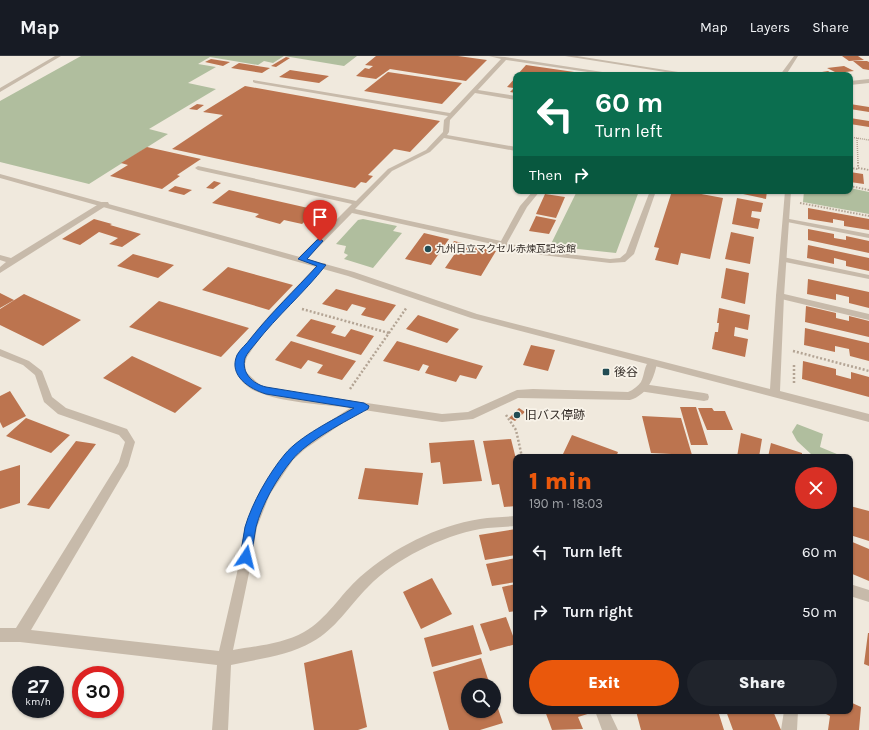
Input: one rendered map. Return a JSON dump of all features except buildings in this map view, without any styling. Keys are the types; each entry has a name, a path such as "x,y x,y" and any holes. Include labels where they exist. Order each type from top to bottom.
{"street":[{"path":"0,90 59,56"},
{"path":"491,56 599,72"},
{"path":"567,56 674,72"},
{"path":"785,72 796,56"},
{"path":"302,259 390,170 428,151 446,132 448,120 452,115 505,58"},
{"path":"255,81 452,115"},
{"path":"853,83 869,81"},
{"path":"474,91 513,98"},
{"path":"442,136 513,148"},
{"path":"198,168 357,203"},
{"path":"0,176 302,259 474,316 869,418"},
{"path":"503,244 524,206 534,194"},
{"path":"350,210 542,253 610,261 622,260 630,254 652,194"},
{"path":"775,394 780,296 788,194"},
{"path":"0,271 12,261 105,204"},
{"path":"787,220 869,236"},
{"path":"0,257 12,261"},
{"path":"783,260 869,277"},
{"path":"322,265 259,333 242,356 240,364 241,373 257,388 266,391 442,418 456,418 469,416 517,394 533,393 630,396 643,388 649,378 652,362"},
{"path":"780,296 869,316"},
{"path":"0,352 26,363 39,373 48,399 62,411 123,432 130,442 124,463 20,635"},
{"path":"643,388 704,398"},
{"path":"220,730 224,659 251,527 265,492 289,457 301,446 346,415 364,406"},
{"path":"0,635 20,635 224,659 286,646 307,638 326,624 364,582 411,548 428,540 468,527 513,521"},
{"path":"853,591 869,596"},
{"path":"603,714 610,730"},
{"path":"789,730 791,714"}],"path":[{"path":"853,137 869,140"},
{"path":"857,138 858,168"},
{"path":"853,169 869,170"},
{"path":"853,187 869,190"},
{"path":"799,203 869,216"},
{"path":"347,393 408,305 401,303"},
{"path":"297,314 307,304"},
{"path":"302,309 389,333"},
{"path":"499,403 516,430 521,454"}],"green space":[{"path":"81,56 284,56 273,63 264,61 258,65 210,57 198,64 216,67 188,83 216,89 149,129 168,134 89,184 0,162 0,101"},
{"path":"284,56 357,56 344,66"},
{"path":"853,189 869,192 869,214 803,202 804,194 853,194"},
{"path":"576,194 638,194 616,253 550,246"},
{"path":"363,219 397,226 393,231 402,233 373,268 344,259 348,255 344,253 346,246 336,244 358,220"},
{"path":"797,424 823,434 820,447 837,454 811,454 797,441 792,432"}],"place":[{"name":"九州日立マクセル赤煉瓦記念館","path":"428,249"},
{"name":"後谷","path":"606,372"},
{"name":"旧バス停跡","path":"517,415"}],"route":[{"path":"246,557 251,527 265,492 289,457 301,446 346,415 364,406 266,391 257,388 241,373 240,364 242,356 259,333 322,265 302,259 320,241"}]}
